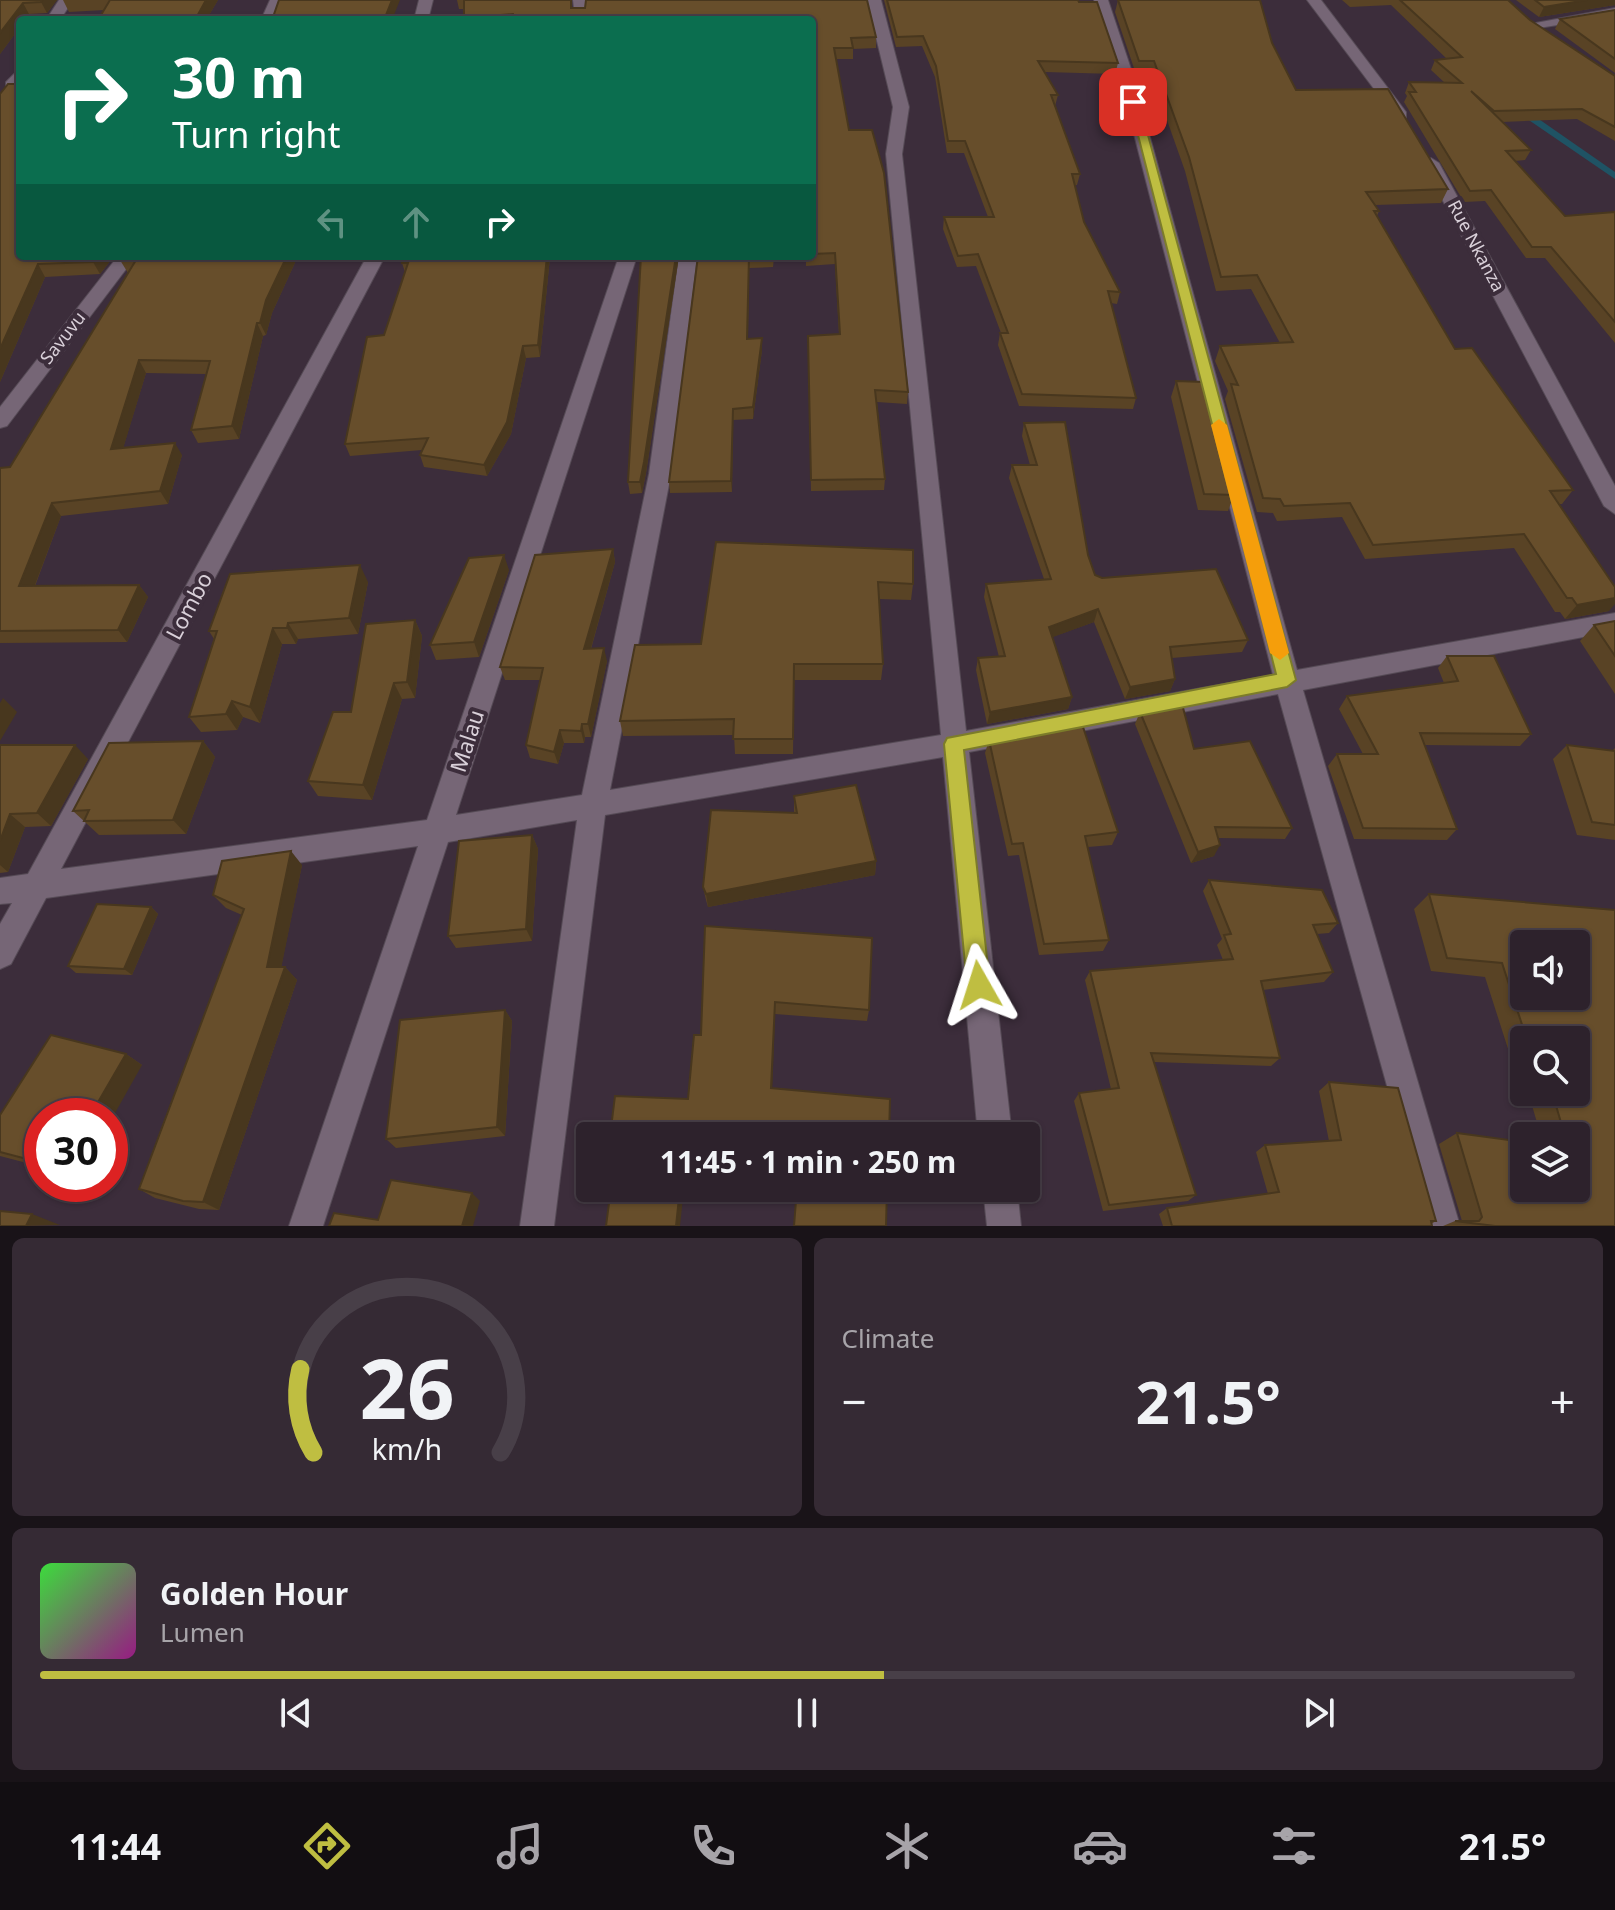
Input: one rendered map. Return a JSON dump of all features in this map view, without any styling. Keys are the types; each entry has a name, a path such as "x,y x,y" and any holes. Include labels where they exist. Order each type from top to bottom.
{"street":[{"path":"874,0 901,107 894,154 994,1122"},
{"path":"1101,0 1125,72 1287,680 1443,1226"},
{"path":"1314,0 1391,98 1407,125"},
{"path":"1555,42 1527,20 1615,12"},
{"path":"11,85 16,78"},
{"name":"Rue Nkanza","path":"1424,152 1615,506"},
{"name":"Savuvu","path":"0,421 124,260"},
{"name":"Lombo","path":"0,954 374,260"},
{"name":"Malau","path":"306,1226 627,260"},
{"path":"537,1226 593,805 660,474 687,260"},
{"path":"0,891 438,831 954,744 1287,680 1615,622"},
{"path":"1001,1202 1004,1226"}],"building":[{"path":"0,0 42,0 23,3 0,33"},
{"path":"110,0 206,0 197,16 100,16"},
{"path":"279,0 392,0 386,16 273,16"},
{"path":"464,0 571,0 571,8 585,8 586,0 867,0 876,37 851,38 853,48 834,48 849,130 872,130 884,173 908,392 875,390 885,479 811,480 808,336 840,334 835,253 816,254 816,16 464,16"},
{"path":"887,0 1097,2 1118,63 1038,61 1058,95 1051,95 1080,174 1072,174 1084,222 1120,292 1108,291 1136,398 1022,394 1000,333 1008,333 978,254 958,256 944,217 994,217 965,141 948,141 936,66 923,36 897,37"},
{"path":"1118,0 1260,0 1272,43 1296,90 1388,89 1448,189 1366,192 1379,211 1374,211 1455,349 1472,348 1573,490 1550,491 1615,587 1615,598 1577,605 1572,598 1567,598 1524,534 1373,545 1350,503 1284,506 1280,499 1263,498 1231,384 1238,385 1220,346 1293,342 1257,275 1221,277 1189,157 1154,61 1139,61"},
{"path":"1400,0 1508,0 1530,20 1615,76 1615,127 1582,109 1494,111 1471,91 1531,150 1506,151 1565,216 1615,212 1615,322 1551,247 1532,247 1491,190 1470,191 1409,92 1416,92 1409,82 1462,83 1435,60 1462,57"},
{"path":"1535,0 1587,0 1544,7"},
{"path":"1615,10 1615,59 1560,19"},
{"path":"8,84 16,84 16,260 94,260 38,264 0,349 0,94"},
{"path":"136,260 285,260 266,300 260,323 257,323 232,426 191,430 210,361 139,360 111,449 175,443 160,491 52,503 19,586 139,585 118,630 0,631 0,468 10,467"},
{"path":"403,260 547,260 538,345 523,346 507,422 484,465 420,455 428,438 345,444 367,337 384,335 408,263 402,263"},
{"path":"641,260 675,260 640,482 628,482"},
{"path":"697,260 749,260 747,339 762,338 753,407 733,409 731,481 669,482"},
{"path":"1176,381 1204,382 1234,495 1204,494"},
{"path":"1065,422 1088,555 1095,575 1102,578 1216,569 1248,640 1170,647 1175,679 1130,687 1098,609 1049,627 1072,697 990,712 978,658 1005,656 986,584 1051,579 1012,465 1037,465 1024,423"},
{"path":"716,542 913,550 913,584 878,582 883,664 794,664 793,739 733,739 734,719 620,721 635,645 701,644"},
{"path":"613,549 584,649 604,648 588,724 582,724 581,731 560,730 554,752 526,745 543,668 500,667 535,555"},
{"path":"504,555 474,642 430,645 469,558"},
{"path":"360,565 349,618 288,623 287,628 273,628 250,707 232,701 226,714 189,717 217,631 209,631 230,574"},
{"path":"415,620 407,682 394,683 363,785 308,781 333,712 351,712 366,624"},
{"path":"1615,621 1615,656 1594,625"},
{"path":"1447,656 1494,656 1531,734 1420,733 1457,829 1363,828 1337,754 1378,754 1347,696 1458,681"},
{"path":"1182,704 1194,749 1250,741 1292,828 1215,827 1220,845 1198,852 1140,712"},
{"path":"1081,721 1118,832 1085,836 1109,940 1044,944 1023,843 1012,844 989,740"},
{"path":"203,741 173,820 84,821 89,810 73,811 109,743"},
{"path":"0,745 75,745 37,813 10,814 0,841"},
{"path":"1567,745 1615,751 1615,825 1592,822"},
{"path":"856,785 876,861 706,894 703,887 711,810 797,813 794,796"},
{"path":"532,835 526,929 448,936 459,841"},
{"path":"291,851 267,967 285,967 203,1202 183,1201 139,1189 244,909 213,895 222,861"},
{"path":"1209,880 1322,890 1338,923 1313,925 1333,972 1261,981 1280,1058 1151,1053 1196,1195 1109,1205 1079,1093 1119,1088 1090,971 1233,959 1224,935 1231,934"},
{"path":"1429,894 1615,910 1615,1226 1495,1226 1455,1221 1479,1221 1482,1217 1457,1133 1510,1140 1510,1202 1590,1202 1590,1122 1561,1122 1556,1106 1590,1106 1590,1026 1522,1026 1517,1010 1590,1010 1590,930 1510,930 1510,988 1502,963 1447,958"},
{"path":"97,904 151,907 124,969 68,966"},
{"path":"705,926 872,938 869,1010 775,1002 771,1088 890,1099 889,1122 612,1122 615,1096 688,1099 694,1035 701,1035"},
{"path":"505,1010 497,1127 386,1139 400,1020"},
{"path":"51,1035 126,1054 100,1098 24,1098 24,1158 0,1152 0,1115"},
{"path":"1329,1082 1398,1088 1436,1221 1431,1221 1432,1226 1172,1226 1167,1208 1279,1192 1265,1145 1341,1140"},
{"path":"391,1180 472,1193 462,1226 329,1226 334,1213 378,1220"},
{"path":"609,1202 679,1202 676,1226 606,1226"},
{"path":"796,1202 887,1202 886,1226 794,1226"},
{"path":"0,1211 32,1214 26,1226 0,1226"}],"waterway":[{"path":"1520,110 1615,176"}],"slow traffic":[{"path":"1219,425 1280,653"}],"route":[{"path":"979,985 954,744 1287,680 1133,102"}]}
